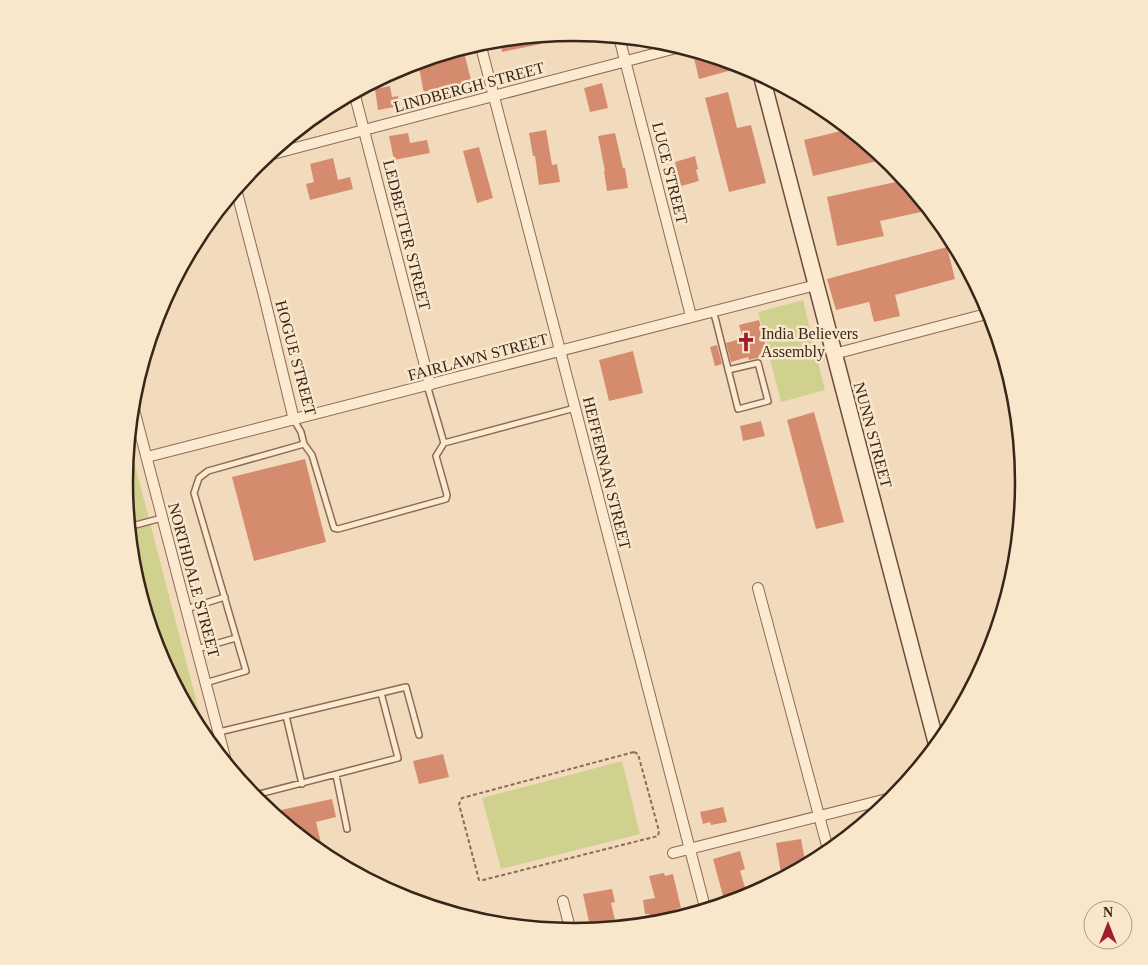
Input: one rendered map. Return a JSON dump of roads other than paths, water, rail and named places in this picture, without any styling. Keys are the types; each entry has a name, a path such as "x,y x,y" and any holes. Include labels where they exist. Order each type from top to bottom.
{"street":[{"name":"LUCE STREET","path":"621,44 691,316"},
{"name":"HEFFERNAN STREET","path":"482,51 688,849 704,904"},
{"name":"LINDBERGH STREET","path":"286,148 494,97 664,51"},
{"name":"NUNN STREET","path":"764,85 935,737"},
{"name":"LEDBETTER STREET","path":"356,99 428,385"},
{"name":"HOGUE STREET","path":"238,197 294,420"},
{"name":"FAIRLAWN STREET","path":"147,457 816,285"},
{"path":"834,354 982,315"},
{"name":"NORTHDALE STREET","path":"137,422 223,749"},
{"path":"758,588 827,844"},
{"path":"673,853 879,801"},
{"path":"563,901 569,924"}],"lane":[{"path":"713,310 728,370 738,409 768,400 758,363 728,370"},
{"path":"428,385 444,443 575,408"},
{"name":"HOGUE STREET","path":"294,420 301,432 304,444 312,456 334,528 338,529 446,499 447,495 436,456 444,443"},
{"path":"205,683 246,671 194,493 199,478 208,471 304,444"},
{"path":"135,525 162,518"},
{"path":"186,609 225,597"},
{"path":"196,649 236,638"},
{"path":"218,732 406,687 420,735"},
{"path":"261,794 398,758 381,693"},
{"path":"286,716 302,784"},
{"path":"336,775 347,829"}],"place":[{"name":"India Believers Assembly","path":"746,342"}]}
